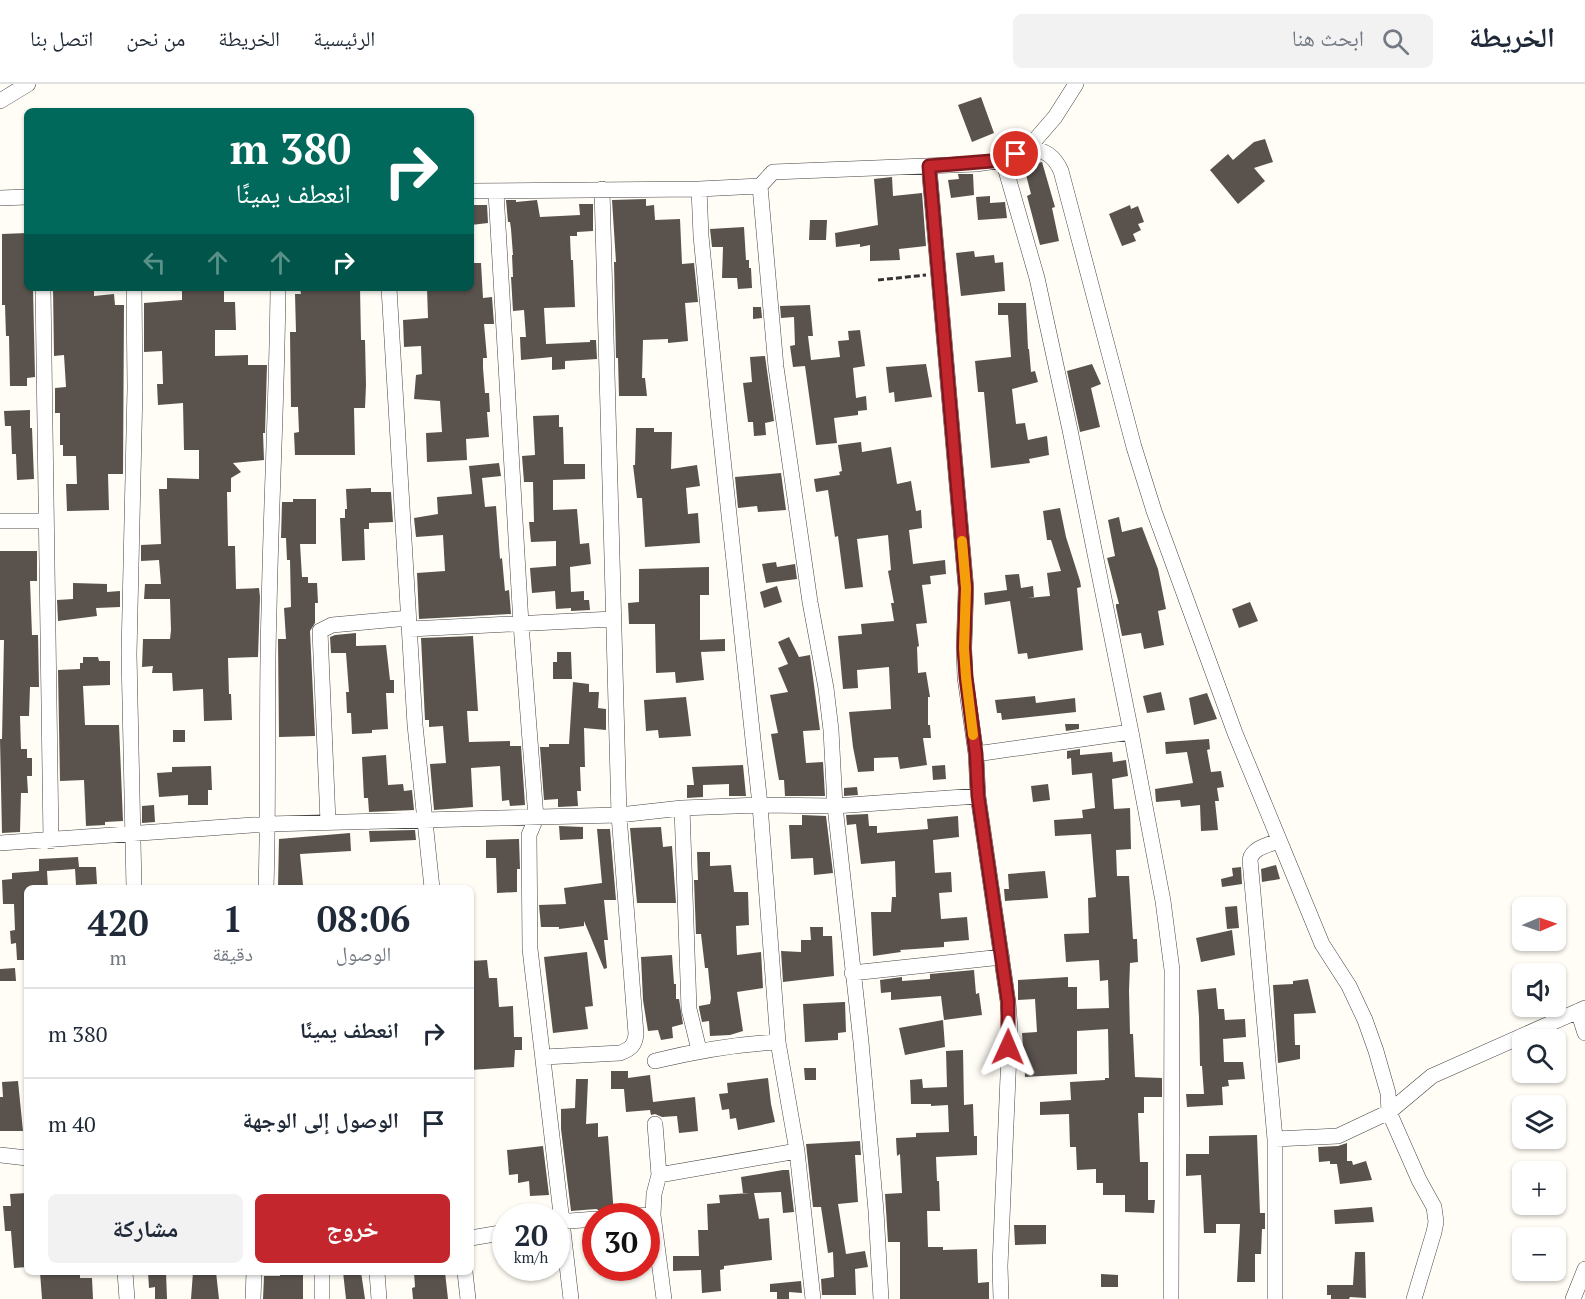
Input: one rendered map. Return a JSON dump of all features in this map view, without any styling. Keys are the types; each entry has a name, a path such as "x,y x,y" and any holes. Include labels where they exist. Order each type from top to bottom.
{"street":[{"path":"0,101 28,84"},
{"path":"474,191 699,189 760,186 773,172 929,166 1004,160 1029,147 1055,117 1076,84"},
{"path":"1029,147 1047,152 1056,159 1061,171 1134,447 1154,511 1235,733 1322,944 1349,986 1365,1020 1388,1093 1389,1112 1419,1180 1434,1207 1436,1222 1414,1299"},
{"path":"1004,160 1037,278 1055,358 1131,732 1166,921 1172,970 1171,1299"},
{"path":"929,166 966,588 964,648 966,677 976,754 978,796 993,910 1002,957 1010,1029 1000,1266 1001,1299"},
{"path":"760,186 776,367 831,730 836,806 875,1200 881,1299"},
{"path":"544,1057 620,1053 630,1049 635,1042 636,1034 619,815 602,189"},
{"path":"699,189 701,236 719,421 759,805 778,1042 797,1151 813,1299"},
{"path":"496,192 521,624 536,818 529,835 530,949 544,1057 557,1203"},
{"path":"0,198 24,197"},
{"path":"44,291 51,841"},
{"path":"134,291 135,388 129,643 134,885"},
{"path":"266,885 269,612 278,372 278,291"},
{"path":"389,291 415,725 432,885"},
{"path":"0,521 46,521"},
{"path":"328,822 320,631 332,625 521,624 612,619"},
{"path":"976,754 1131,732"},
{"path":"0,843 268,824 619,815 682,808 759,805 836,806 978,796"},
{"path":"682,808 689,1009 699,1050"},
{"path":"1275,1299 1275,1139 1250,860 1251,854 1256,850 1279,841"},
{"path":"852,973 1002,957"},
{"path":"1275,1139 1338,1136 1389,1112 1432,1076 1582,1010 1585,1033"},
{"path":"655,1060 744,1043 778,1042"},
{"path":"654,1203 659,1175 655,1124"},
{"path":"659,1175 797,1151"},
{"path":"0,1155 24,1158"},
{"path":"474,1237 492,1234"},
{"path":"660,1268 664,1299"},
{"path":"1574,1299 1585,1269"},
{"path":"125,1275 128,1299"},
{"path":"253,1299 254,1275"},
{"path":"322,1275 322,1299"},
{"path":"377,1275 379,1299"},
{"path":"465,1275 468,1299"},
{"path":"568,1281 571,1299"}],"path":[{"path":"878,280 939,274"}],"building":[{"path":"981,97 994,133 972,142 958,105"},
{"path":"1265,139 1273,162 1254,168 1265,181 1238,204 1210,170 1228,154 1233,160 1254,142"},
{"path":"1042,162 1055,207 1052,208 1059,241 1040,245 1027,196 1031,194 1024,167"},
{"path":"958,174 973,174 974,195 951,198 948,180 959,179"},
{"path":"892,177 893,196 922,193 926,246 899,249 900,260 870,261 870,245 836,247 835,233 878,225 874,179"},
{"path":"990,196 990,203 1005,202 1007,218 978,220 976,197"},
{"path":"646,199 646,206 654,205 655,220 680,219 682,264 694,263 698,302 685,303 688,341 668,343 668,339 643,340 642,378 645,378 647,396 619,396 612,200"},
{"path":"506,200 516,200 516,202 537,200 540,217 580,215 579,204 593,204 593,231 577,232 577,236 570,236 575,307 544,308 546,344 596,340 597,359 565,361 565,369 552,370 552,357 521,360 520,337 526,337 524,310 513,311 511,277 513,277 513,255"},
{"path":"474,205 487,205 488,223 474,225"},
{"path":"1130,205 1131,209 1138,206 1144,222 1138,224 1141,230 1133,234 1136,241 1122,246 1109,214"},
{"path":"810,220 827,220 826,240 809,240"},
{"path":"744,227 746,260 749,260 749,268 751,268 752,288 738,289 737,278 722,278 723,247 712,247 710,229"},
{"path":"24,233 24,291 33,291 35,377 27,378 27,386 10,386 9,336 6,336 5,305 2,305 2,234"},
{"path":"974,251 975,257 994,255 995,263 1003,262 1005,291 961,296 956,253"},
{"path":"474,263 481,263 483,298 492,297 494,324 484,324 487,358 483,358 483,368 485,393 489,393 490,412 487,412 489,437 466,439 467,460 427,462 426,433 442,432 440,401 414,399 416,375 422,374 421,346 404,347 403,320 428,318 427,291 474,291"},
{"path":"53,291 94,291 94,296 114,294 115,305 124,305 123,474 108,474 109,510 67,511 66,484 77,484 76,456 63,456 63,445 60,445 60,413 55,413 55,388 66,387 64,355 54,356"},
{"path":"182,291 224,291 224,302 235,302 236,330 215,330 215,356 248,355 248,365 267,365 265,433 263,433 264,460 233,463 241,472 231,478 231,492 227,492 228,546 235,546 236,589 259,588 260,597 258,657 228,658 232,720 204,721 203,689 173,691 172,673 152,673 153,666 142,667 143,639 170,639 171,630 170,599 144,599 145,584 161,584 159,560 141,561 141,545 161,544 159,489 167,489 167,478 199,479 199,450 184,450 183,403 158,405 157,384 163,384 162,351 144,352 144,303 182,300"},
{"path":"300,291 360,291 361,340 365,340 366,385 365,408 354,408 355,455 295,455 294,433 299,432 298,407 291,407 290,332 296,332 295,294 301,294"},
{"path":"998,303 1026,303 1031,372 1035,371 1038,382 1012,389 1016,424 1025,423 1028,440 1047,436 1049,455 1029,459 1030,463 991,468 984,392 978,392 975,361 1011,357 1008,315 998,315"},
{"path":"810,305 813,336 808,336 811,360 840,357 838,341 849,340 848,331 860,330 865,366 853,368 856,398 866,396 867,410 858,411 858,415 834,418 837,443 816,445 805,366 793,367 790,346 795,345 794,317 781,318 780,306"},
{"path":"753,307 761,307 762,318 753,319"},
{"path":"765,356 774,421 765,423 766,435 754,436 753,422 748,422 743,383 752,382 750,357"},
{"path":"926,364 932,397 895,402 894,392 889,393 886,367"},
{"path":"1092,364 1101,384 1091,388 1100,427 1080,432 1067,371"},
{"path":"30,410 34,479 17,480 16,454 12,454 11,426 5,426 4,411"},
{"path":"559,415 559,427 563,427 564,464 585,464 585,479 553,480 553,510 577,509 580,544 589,543 591,564 570,567 571,592 584,591 584,600 589,600 590,610 556,609 555,591 532,593 530,568 556,566 556,541 531,542 529,522 534,522 533,482 524,482 522,456 535,455 533,416"},
{"path":"636,428 654,428 654,432 672,432 671,469 697,465 700,486 686,488 688,514 698,513 700,543 645,547 642,498 637,498 633,465 635,465"},
{"path":"861,442 862,452 891,447 897,484 911,481 916,511 921,510 922,528 909,530 913,564 945,560 946,574 930,576 931,584 922,585 927,623 916,624 919,646 917,647 918,673 926,672 930,697 928,697 928,725 930,725 931,738 923,738 927,765 900,769 898,757 874,758 874,771 858,772 849,712 891,709 889,667 857,670 858,688 843,689 838,636 862,634 861,624 894,621 891,603 894,603 888,571 891,570 888,535 857,539 863,587 845,589 838,536 835,537 828,490 816,492 814,479 840,475 839,472 842,471 838,445"},
{"path":"499,463 501,476 482,478 485,507 496,506 500,559 502,558 505,591 509,590 511,614 419,619 417,573 445,571 443,535 416,537 414,518 438,514 437,497 472,494 469,466"},
{"path":"781,473 786,510 758,512 757,506 738,508 735,477"},
{"path":"371,488 371,492 391,492 393,522 369,523 369,529 364,529 365,560 342,561 340,518 345,518 345,509 347,509 346,489"},
{"path":"293,499 316,499 316,544 300,544 302,577 308,577 308,583 317,583 318,603 315,603 315,623 310,631 315,736 279,737 278,639 286,639 284,608 291,607 290,560 287,560 286,538 281,538 282,502 293,502"},
{"path":"1060,508 1081,587 1077,588 1083,650 1028,659 1027,653 1018,654 1010,601 985,605 984,593 1007,590 1005,575 1019,574 1021,588 1033,586 1034,597 1028,598 1050,596 1047,573 1061,571 1051,540 1047,540 1043,511"},
{"path":"1119,517 1122,532 1142,527 1158,569 1166,609 1158,611 1164,645 1144,649 1141,633 1122,636 1116,607 1116,604 1119,604 1107,558 1115,556 1108,520"},
{"path":"0,551 37,551 37,581 30,581 32,635 38,635 39,687 30,687 29,716 20,716 21,749 27,749 27,758 32,758 32,776 27,776 28,793 21,793 20,832 2,833 0,739 2,739 4,640 0,640"},
{"path":"776,562 777,567 795,564 797,579 766,583 762,564"},
{"path":"709,567 709,595 700,595 700,640 725,639 725,651 701,652 704,680 676,683 675,672 656,673 655,624 629,624 628,603 639,602 639,569"},
{"path":"73,583 107,584 107,592 120,591 120,607 96,608 97,616 58,621 57,600 73,599"},
{"path":"777,586 782,602 764,608 760,592"},
{"path":"1250,602 1258,621 1239,628 1232,609"},
{"path":"356,633 356,646 386,645 390,680 394,680 394,693 386,693 388,729 372,730 372,733 352,734 351,713 347,713 346,692 349,692 346,653 331,653 330,637"},
{"path":"473,636 478,711 467,711 469,742 510,741 510,746 521,746 525,805 510,806 509,800 502,801 500,766 471,768 473,807 434,810 430,764 446,763 443,726 429,727 429,720 425,720 421,638"},
{"path":"789,637 799,657 810,655 820,730 803,731 806,763 823,762 825,796 785,796 784,780 779,780 771,734 778,733 770,695 788,692 778,668 788,664 778,642"},
{"path":"557,652 571,652 572,679 553,679 553,662 557,662"},
{"path":"83,657 98,657 99,661 110,661 110,685 83,686 85,725 119,725 123,821 105,822 105,825 86,826 84,780 60,781 58,670 80,669"},
{"path":"573,682 589,684 589,692 599,692 598,708 606,709 606,730 584,728 585,767 580,767 581,791 577,791 578,806 558,807 558,799 544,800 540,747 549,747 549,744 569,744"},
{"path":"1161,692 1165,710 1147,713 1143,696"},
{"path":"1207,693 1217,719 1194,725 1189,698"},
{"path":"1035,696 1036,703 1075,698 1076,712 1002,720 1001,713 997,713 995,700"},
{"path":"686,697 691,736 659,738 658,730 646,731 644,700"},
{"path":"1065,724 1079,724 1079,729 1066,731"},
{"path":"173,730 185,730 185,742 173,742"},
{"path":"1209,739 1210,749 1207,750 1211,772 1221,771 1224,787 1217,788 1219,801 1215,801 1218,830 1201,831 1200,805 1181,807 1180,800 1156,802 1155,789 1193,783 1187,752 1166,754 1165,742"},
{"path":"1080,749 1080,755 1112,752 1113,762 1126,760 1128,776 1112,779 1114,809 1130,808 1131,849 1116,850 1117,876 1129,876 1133,939 1137,939 1138,962 1130,963 1130,1034 1133,1034 1135,1077 1162,1078 1162,1097 1144,1097 1144,1113 1138,1113 1140,1162 1148,1162 1148,1200 1155,1200 1154,1213 1125,1212 1125,1195 1103,1195 1103,1183 1096,1183 1096,1169 1077,1170 1076,1147 1070,1147 1069,1114 1040,1115 1040,1102 1071,1100 1070,1082 1109,1078 1108,1029 1077,1031 1077,1074 1025,1077 1022,1033 1037,1032 1035,999 1018,1000 1018,980 1068,977 1068,987 1077,987 1077,1009 1109,1008 1108,980 1100,981 1099,960 1066,962 1064,934 1089,933 1088,898 1096,897 1091,834 1055,836 1054,820 1083,818 1082,810 1095,808 1092,773 1072,775 1071,758 1067,759 1067,751"},
{"path":"386,755 388,785 403,784 404,791 412,790 414,810 369,812 368,798 364,798 362,757"},
{"path":"743,765 746,796 729,796 729,784 703,785 703,797 687,798 687,785 694,785 692,767"},
{"path":"945,765 946,779 933,780 932,766"},
{"path":"211,766 212,790 208,790 208,805 188,805 188,795 159,797 157,773 172,772 172,767"},
{"path":"1048,784 1050,800 1033,802 1031,786"},
{"path":"857,787 858,795 844,796 844,788"},
{"path":"154,805 155,822 142,823 142,806"},
{"path":"868,814 869,826 877,826 877,833 928,829 927,819 958,816 959,837 933,840 935,873 951,872 952,892 939,893 941,919 967,917 969,940 944,942 944,947 900,950 901,952 873,956 871,912 891,912 892,897 896,897 895,861 861,864 856,824 847,825 846,815"},
{"path":"802,815 826,816 833,873 814,875 813,858 791,859 789,825 802,825"},
{"path":"559,826 583,827 583,839 560,840"},
{"path":"661,827 663,847 672,846 676,903 637,903 630,828"},
{"path":"597,829 610,829 616,900 604,900 608,940 604,940 607,968 604,969 584,921 584,926 559,929 559,927 541,927 539,905 566,904 564,888 602,883"},
{"path":"415,830 416,840 370,842 369,831"},
{"path":"350,833 351,851 300,854 303,885 278,885 279,839"},
{"path":"519,839 520,869 517,869 517,892 497,893 496,858 486,858 486,840"},
{"path":"697,852 710,852 710,866 731,865 734,892 748,892 749,925 736,926 737,955 761,952 763,988 737,992 743,1031 730,1035 710,1036 709,1021 702,1022 699,1008 699,1006 710,1004 711,998 701,934 696,934 694,880 698,880"},
{"path":"78,857 79,867 96,867 97,884 76,885 75,869 47,871 48,885 24,885 24,960 17,960 16,943 11,944 10,931 15,930 14,904 3,904 2,880 12,879 12,873 39,871 39,859"},
{"path":"1276,865 1280,879 1262,882 1261,869"},
{"path":"1241,867 1242,884 1222,887 1221,879 1233,876 1232,868"},
{"path":"1045,871 1048,898 1005,901 1004,889 1009,889 1008,874"},
{"path":"1237,906 1239,928 1227,929 1225,907"},
{"path":"810,927 823,927 823,936 832,936 834,976 783,982 781,951 801,952 801,940 811,940"},
{"path":"1232,930 1235,955 1201,962 1196,938"},
{"path":"587,952 593,1006 585,1007 588,1029 553,1033 544,957"},
{"path":"672,955 676,999 679,999 683,1024 672,1027 673,1038 661,1040 658,1030 648,1031 643,1000 641,957"},
{"path":"487,960 489,978 497,978 499,1007 513,1006 514,1037 522,1037 522,1050 515,1050 514,1067 474,1070 474,961"},
{"path":"15,968 16,981 0,981 0,969"},
{"path":"974,970 976,994 979,993 982,1015 944,1020 941,996 891,1000 891,992 881,993 880,980 902,977 902,981 930,979 930,974"},
{"path":"1308,979 1316,1013 1294,1014 1295,1045 1300,1045 1300,1059 1278,1063 1273,985 1293,984 1293,981"},
{"path":"1216,988 1218,1009 1224,1009 1225,1020 1245,1019 1246,1037 1223,1039 1224,1062 1243,1062 1245,1079 1228,1080 1229,1086 1222,1087 1223,1105 1187,1107 1186,1094 1204,1094 1202,1066 1200,1066 1197,990"},
{"path":"845,1002 846,1032 838,1033 838,1040 805,1042 803,1004"},
{"path":"943,1020 945,1047 905,1055 899,1028"},
{"path":"963,1050 964,1105 973,1104 977,1155 936,1157 940,1211 927,1211 928,1247 943,1247 943,1250 977,1249 978,1283 989,1282 989,1299 900,1299 900,1242 888,1242 885,1194 902,1193 900,1154 897,1156 896,1138 916,1137 916,1133 949,1132 948,1105 911,1104 910,1080 922,1079 923,1088 947,1087 946,1051"},
{"path":"804,1068 816,1068 816,1080 805,1080"},
{"path":"611,1071 628,1071 628,1078 650,1075 653,1102 695,1097 698,1131 679,1133 677,1116 651,1115 650,1110 626,1112 624,1089 611,1089"},
{"path":"768,1078 775,1122 738,1130 736,1118 730,1119 729,1109 722,1110 719,1094 728,1093 727,1083"},
{"path":"576,1079 588,1079 586,1124 598,1123 598,1137 608,1136 613,1203 582,1203 582,1210 571,1211 561,1129 561,1109 575,1108"},
{"path":"18,1081 23,1131 0,1131 2,1082"},
{"path":"1257,1135 1260,1213 1265,1213 1265,1229 1262,1229 1261,1254 1255,1254 1255,1282 1237,1282 1240,1224 1216,1224 1216,1233 1204,1233 1201,1175 1186,1176 1186,1154 1209,1154 1209,1136"},
{"path":"860,1141 861,1155 855,1155 858,1202 838,1204 846,1254 865,1251 868,1267 855,1269 856,1295 822,1295 821,1279 834,1277 833,1252 828,1253 821,1207 813,1207 806,1144"},
{"path":"1347,1143 1347,1161 1352,1161 1353,1165 1366,1161 1372,1180 1340,1184 1337,1164 1330,1164 1330,1161 1319,1162 1318,1147"},
{"path":"543,1146 549,1195 530,1196 529,1181 518,1183 518,1174 509,1175 507,1150"},
{"path":"789,1170 794,1212 783,1213 781,1192 754,1193 759,1219 769,1218 772,1260 724,1266 724,1269 720,1270 721,1291 702,1293 701,1270 673,1271 673,1256 699,1256 698,1230 708,1230 707,1204 720,1203 719,1195 750,1193 743,1193 741,1177"},
{"path":"24,1193 24,1267 14,1268 11,1231 5,1231 3,1206 11,1206 10,1194"},
{"path":"1372,1207 1374,1222 1335,1224 1334,1210"},
{"path":"1014,1225 1046,1225 1046,1244 1015,1245"},
{"path":"1355,1252 1365,1252 1366,1298 1331,1299 1331,1295 1327,1295 1327,1285 1353,1285"},
{"path":"1101,1274 1118,1275 1118,1287 1101,1287"},
{"path":"40,1275 80,1275 80,1278 92,1278 93,1299 42,1299"},
{"path":"148,1275 166,1275 167,1299 155,1299 155,1287 149,1288"},
{"path":"193,1275 216,1275 219,1299 191,1299"},
{"path":"303,1275 303,1299 263,1299 264,1276"},
{"path":"343,1275 361,1275 365,1299 346,1299"},
{"path":"414,1275 445,1275 448,1299 413,1299 412,1288 415,1287"},
{"path":"801,1281 802,1293 789,1292 789,1299 777,1299 777,1292 770,1292 770,1284"}],"slow traffic":[{"path":"962,541 966,588 964,648 973,735"}],"route":[{"path":"1008,1047 1010,1029 1008,1002 978,796 976,754 966,677 964,648 966,588 929,166 976,164 1004,160 1016,154"}]}
